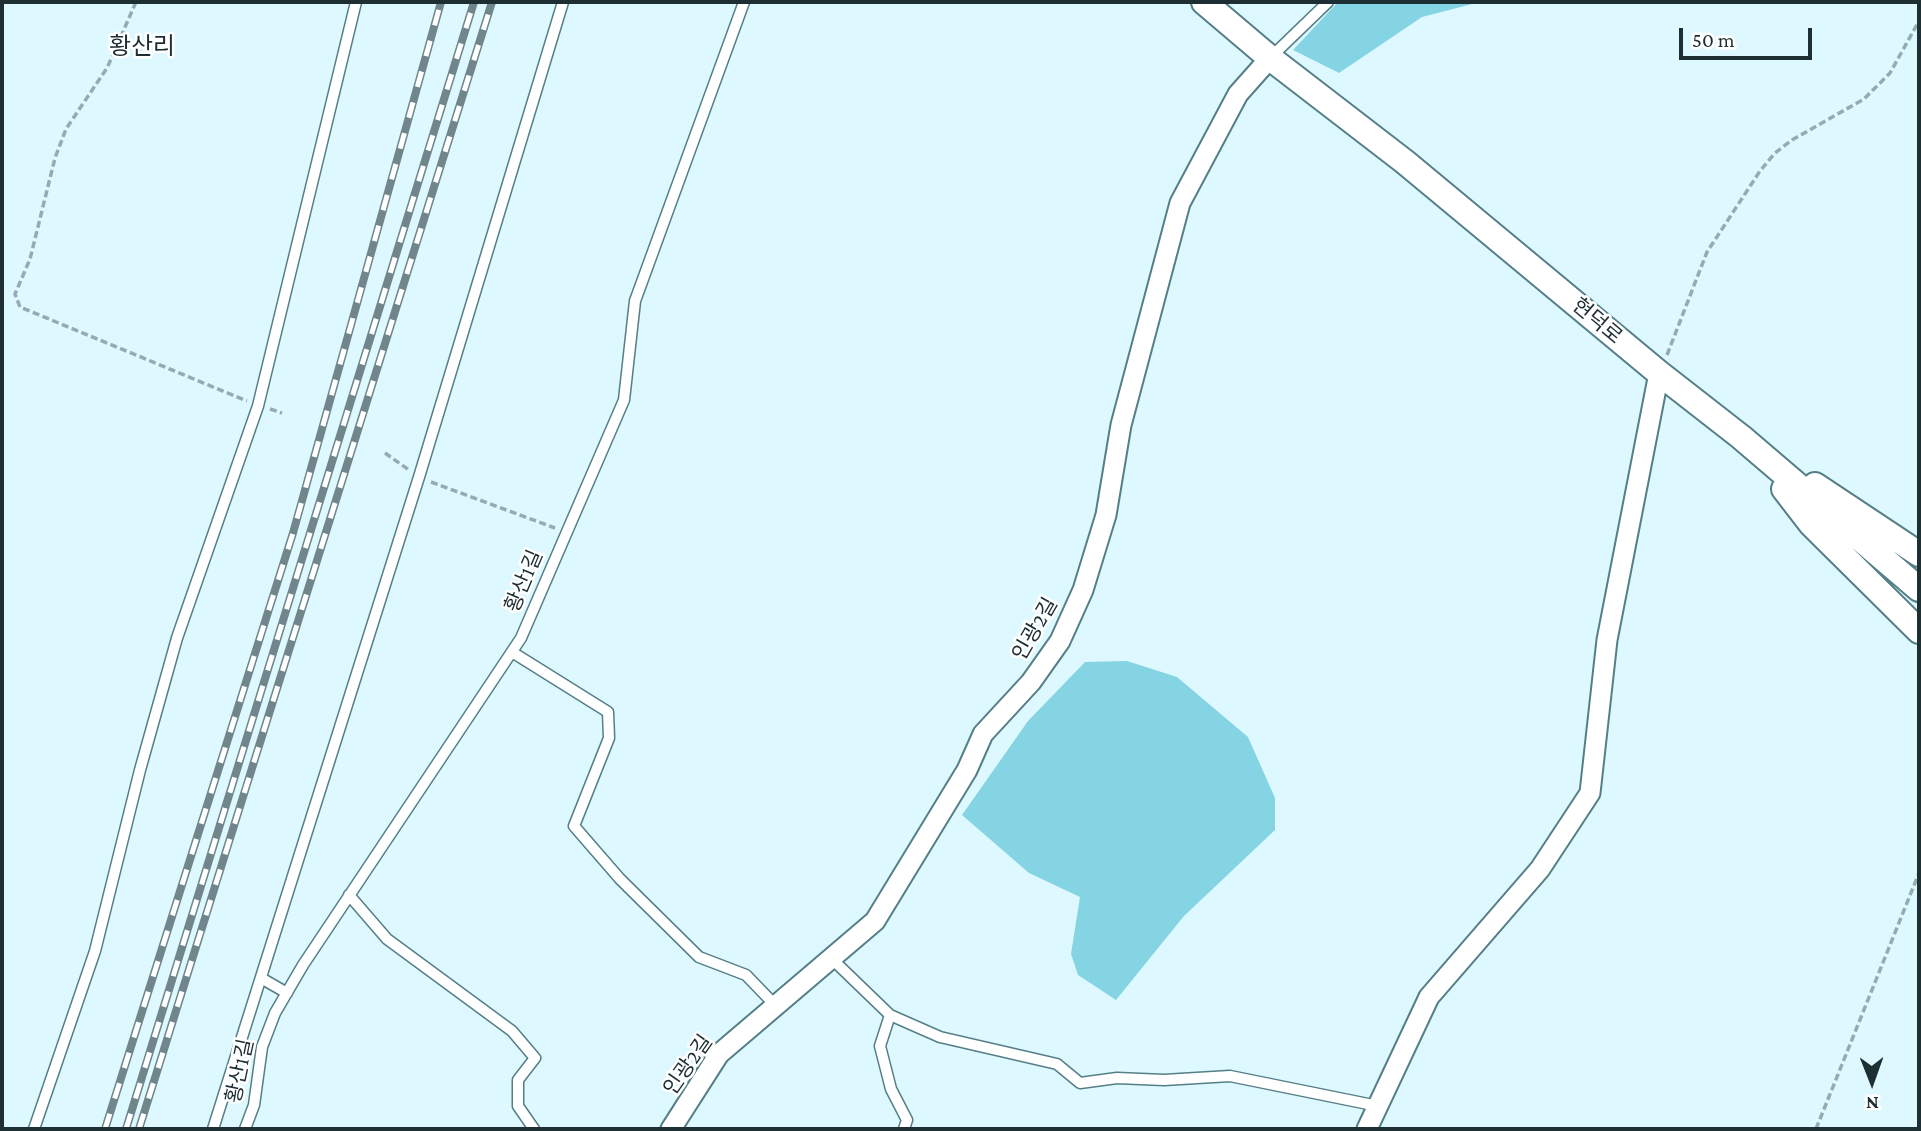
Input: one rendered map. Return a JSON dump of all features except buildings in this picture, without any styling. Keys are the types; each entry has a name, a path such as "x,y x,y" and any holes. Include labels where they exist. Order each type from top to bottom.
{"street":[{"name":"현덕로","path":"1204,2 1270,58 1415,170 1659,373 1741,437 1919,589"},
{"name":"인광2길","path":"671,1129 719,1054 774,1004 875,921 967,770 983,734 1031,682 1059,641 1083,590 1106,515 1121,425 1180,203 1238,94 1270,58"},
{"path":"1367,1129 1429,997 1540,869 1590,793 1607,640 1659,373"},
{"path":"1741,437 1919,554"},
{"path":"1741,437 1811,524 1919,631"}],"lane":[{"path":"34,1129 95,951 140,769 177,638 258,406 356,2"},
{"path":"212,1129 419,477 563,2"},
{"name":"황산1길","path":"245,1129 254,1105 262,1047 287,993 349,895 521,638 624,400 635,301 744,2"},
{"path":"1270,58 1328,2"},
{"path":"512,652 608,712 609,738 574,826 620,879 699,957 746,975 774,1004"},
{"path":"349,895 387,939 512,1031 535,1058 518,1080 518,1106 534,1129"},
{"path":"831,958 890,1015 940,1037 1057,1064 1080,1083 1117,1078 1164,1080 1230,1076 1378,1106"},
{"path":"261,978 287,993"},
{"path":"890,1015 880,1046 891,1089 908,1120 904,1129"}],"path":[{"path":"136,2 107,68 66,129 55,158 30,259 15,294 20,307 258,406 282,413"},
{"path":"1659,373 1707,252 1760,171 1792,140 1873,90 1890,74 1904,54 1919,20"},
{"path":"385,453 419,477 566,532"},
{"path":"1816,1129 1919,873"}],"shaded area":[{"path":"1338,2 1480,2 1422,17 1339,73 1293,50"},
{"path":"1127,661 1177,677 1248,737 1275,798 1275,830 1184,916 1116,1000 1078,975 1071,954 1080,897 1029,873 962,815 1028,721 1085,662"}],"railway":[{"path":"105,1129 293,533 441,2"},
{"path":"126,1129 474,2"},
{"path":"139,1129 492,2"}],"district":[{"name":"황산리","path":"142,47"}]}
